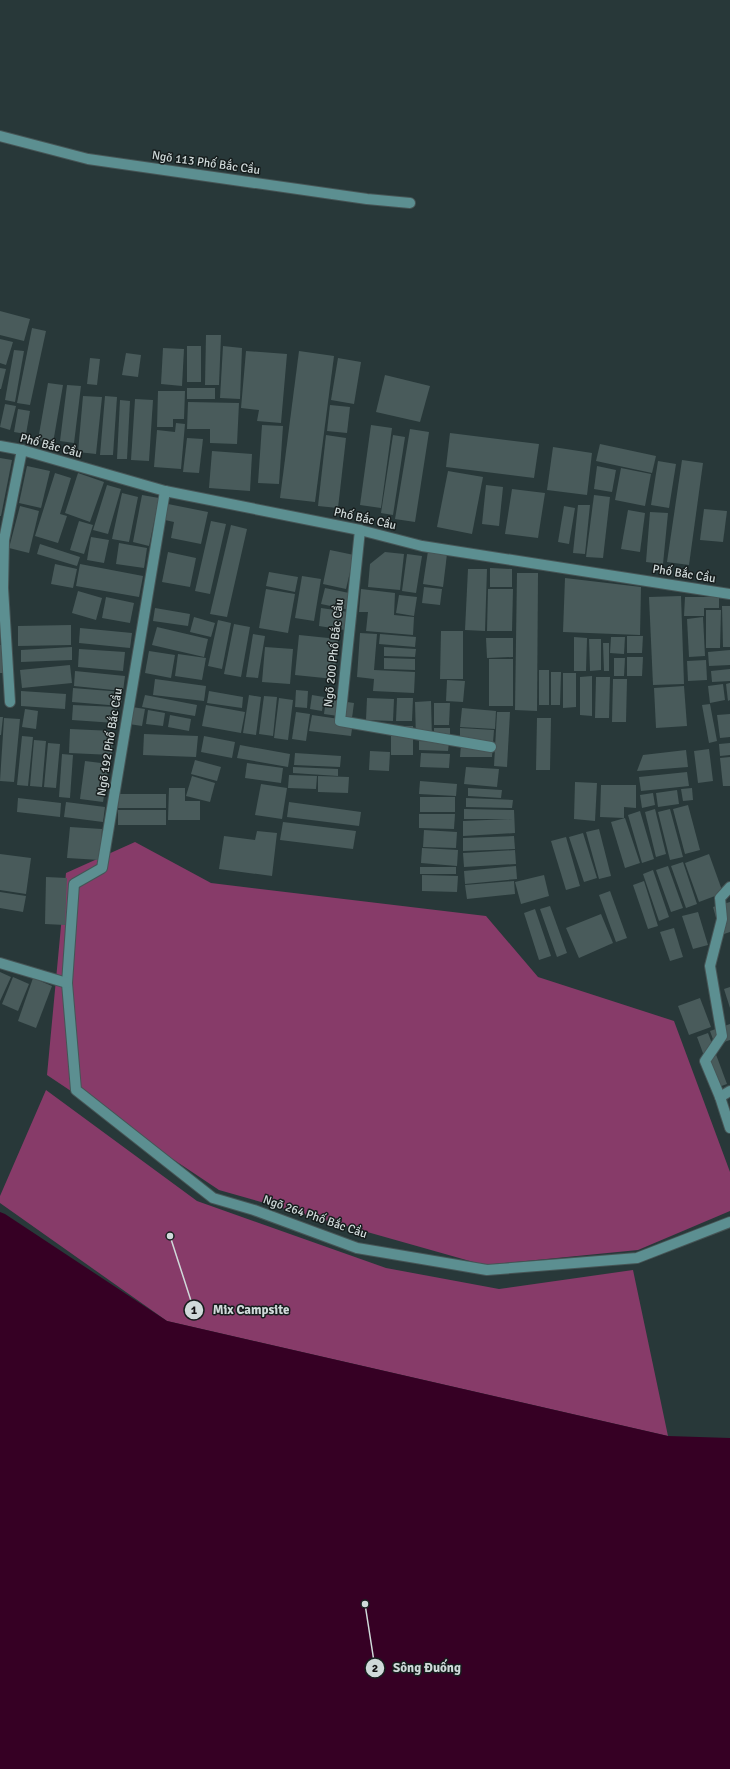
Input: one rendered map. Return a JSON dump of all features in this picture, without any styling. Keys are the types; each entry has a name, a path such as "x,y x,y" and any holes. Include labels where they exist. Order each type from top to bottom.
{"street":[{"name":"Ngõ 113 Phố Bắc Cầu","path":"0,136 88,159 366,200 410,203"},
{"name":"Phố Bắc Cầu","path":"0,446 22,450 165,491 360,530 422,546 730,594"},
{"path":"10,702 3,588 4,540 22,450"},
{"name":"Ngõ 192 Phố Bắc Cầu","path":"67,983 74,884 102,868 165,491"},
{"name":"Ngõ 200 Phố Bắc Cầu","path":"360,530 340,722 491,747"},
{"path":"730,887 720,898 722,919 710,966 722,1036 705,1061 720,1097 730,1128"},
{"path":"0,963 67,983"},
{"name":"Ngõ 264 Phố Bắc Cầu","path":"67,983 76,1090 212,1198 254,1210 357,1248 487,1270 637,1258 730,1222"},
{"path":"720,1097 730,1091"}],"shaded area":[{"path":"135,842 211,883 486,916 538,977 674,1021 730,1172 730,1211 638,1250 484,1265 219,1190 47,1075 66,873"},
{"path":"46,1090 197,1201 386,1268 499,1289 633,1270 668,1436 167,1321 0,1203 0,1196"},
{"path":"0,1212 167,1321 668,1436 730,1438 730,1769 0,1769"}],"building":[{"path":"0,311 30,319 24,341 0,335"},
{"path":"32,328 46,331 30,405 17,403"},
{"path":"206,335 221,335 219,385 205,385"},
{"path":"0,339 13,342 6,365 0,363"},
{"path":"187,346 201,346 201,382 187,382"},
{"path":"223,346 242,348 240,399 220,398"},
{"path":"163,348 184,349 182,386 161,384"},
{"path":"14,350 24,351 15,402 5,400"},
{"path":"246,351 287,354 281,423 257,421 259,410 241,408"},
{"path":"299,351 334,356 315,502 280,498"},
{"path":"126,353 141,355 138,377 122,375"},
{"path":"90,358 100,359 97,385 87,384"},
{"path":"338,358 361,362 354,404 331,400"},
{"path":"0,368 6,369 1,389 0,389"},
{"path":"385,375 430,386 420,422 376,412"},
{"path":"48,383 63,385 53,443 38,440"},
{"path":"67,385 81,386 74,443 60,441"},
{"path":"187,388 215,388 215,399 187,399"},
{"path":"158,391 185,391 184,419 173,419 173,427 157,427"},
{"path":"83,396 102,397 96,454 78,452"},
{"path":"105,396 117,397 113,455 100,455"},
{"path":"135,399 153,400 149,461 131,460"},
{"path":"120,400 130,401 127,459 117,459"},
{"path":"188,402 239,403 237,444 210,443 210,429 187,429"},
{"path":"5,404 16,406 10,430 0,427"},
{"path":"330,405 350,407 347,433 327,431"},
{"path":"18,409 30,411 26,434 14,432"},
{"path":"176,423 185,424 181,469 154,467 157,430 175,432"},
{"path":"262,425 283,426 279,484 258,483"},
{"path":"371,425 392,428 381,508 360,505"},
{"path":"410,429 429,432 415,522 395,519"},
{"path":"450,433 539,444 534,478 446,467"},
{"path":"326,435 346,438 338,508 318,506"},
{"path":"393,435 405,437 393,515 381,513"},
{"path":"187,438 203,439 199,473 183,472"},
{"path":"600,444 656,456 652,473 596,461"},
{"path":"553,447 592,453 587,495 547,490"},
{"path":"212,451 252,454 250,491 209,488"},
{"path":"0,458 12,460 1,516 0,516"},
{"path":"682,460 703,463 689,565 667,562"},
{"path":"658,461 676,464 669,508 651,505"},
{"path":"27,466 50,471 41,508 19,503"},
{"path":"597,466 616,470 612,492 594,489"},
{"path":"621,468 651,474 645,506 615,500"},
{"path":"448,471 483,477 472,534 437,527"},
{"path":"55,473 71,478 60,514 67,516 58,543 35,536"},
{"path":"78,473 104,482 90,522 65,513"},
{"path":"107,485 121,489 108,534 93,530"},
{"path":"486,485 503,487 499,526 482,524"},
{"path":"512,489 545,493 538,538 505,534"},
{"path":"122,493 138,497 129,542 112,539"},
{"path":"142,495 159,498 149,546 133,542"},
{"path":"594,495 610,497 603,558 586,557"},
{"path":"168,504 208,512 201,544 171,538 174,522 165,520"},
{"path":"578,505 590,505 585,554 573,553"},
{"path":"20,506 39,511 29,553 9,548"},
{"path":"564,506 575,508 569,544 558,542"},
{"path":"704,509 727,511 723,542 700,540"},
{"path":"628,510 645,513 640,552 621,549"},
{"path":"650,512 668,513 663,564 646,562"},
{"path":"79,521 93,525 84,554 70,550"},
{"path":"211,521 226,524 210,594 195,591"},
{"path":"231,525 247,529 227,617 210,614"},
{"path":"91,537 109,540 104,563 87,560"},
{"path":"119,543 147,548 144,568 116,564"},
{"path":"40,544 80,557 77,566 37,554"},
{"path":"330,550 354,555 346,589 323,584"},
{"path":"428,551 447,554 443,587 423,584"},
{"path":"168,552 196,558 190,587 162,582"},
{"path":"385,552 404,554 400,590 368,587 370,564"},
{"path":"407,554 422,556 416,593 402,591"},
{"path":"55,564 77,569 73,588 51,584"},
{"path":"80,564 143,576 139,597 76,586"},
{"path":"490,568 512,569 512,587 490,587"},
{"path":"468,569 487,569 485,631 465,630"},
{"path":"269,572 298,577 295,592 266,586"},
{"path":"517,573 538,573 537,711 515,710"},
{"path":"302,576 321,579 314,621 295,618"},
{"path":"565,578 641,587 640,635 563,632"},
{"path":"424,587 442,589 440,605 422,603"},
{"path":"325,588 354,594 350,610 321,604"},
{"path":"266,589 295,594 288,633 259,628"},
{"path":"361,589 395,593 394,615 414,617 413,635 366,631 368,612 359,612"},
{"path":"488,589 513,589 512,631 487,631"},
{"path":"78,591 102,598 96,620 72,613"},
{"path":"399,595 417,597 414,616 396,613"},
{"path":"681,596 684,684 653,685 649,597"},
{"path":"106,597 134,603 130,623 102,618"},
{"path":"685,597 719,597 719,608 704,608 704,616 684,616"},
{"path":"722,606 730,606 730,647 723,647"},
{"path":"155,608 190,614 188,626 153,621"},
{"path":"321,608 348,612 345,630 319,626"},
{"path":"706,610 721,610 720,648 706,648"},
{"path":"194,617 215,623 211,637 190,632"},
{"path":"703,617 705,656 689,657 687,619"},
{"path":"218,620 231,623 222,669 208,666"},
{"path":"234,624 250,627 241,677 224,674"},
{"path":"71,625 71,645 18,646 18,626"},
{"path":"157,627 208,639 204,657 152,645"},
{"path":"80,628 132,633 130,648 79,643"},
{"path":"441,631 463,631 463,679 440,679"},
{"path":"360,633 377,634 374,670 415,672 414,693 373,691 374,679 357,677"},
{"path":"253,634 265,636 258,678 246,677"},
{"path":"380,634 416,637 415,647 379,644"},
{"path":"299,635 338,639 334,679 295,675"},
{"path":"627,636 643,636 642,653 627,653"},
{"path":"574,637 587,638 586,671 574,671"},
{"path":"611,637 625,637 624,654 610,653"},
{"path":"486,638 513,638 513,657 487,658"},
{"path":"589,639 601,639 601,670 590,671"},
{"path":"603,643 609,643 609,671 604,671"},
{"path":"0,645 5,645 5,673 0,673"},
{"path":"72,647 72,660 21,662 21,650"},
{"path":"265,647 293,649 290,684 262,682"},
{"path":"384,647 416,649 415,657 384,656"},
{"path":"79,649 125,652 123,671 78,667"},
{"path":"730,650 730,665 709,666 708,652"},
{"path":"149,651 175,655 171,678 145,673"},
{"path":"178,654 206,658 202,680 175,676"},
{"path":"627,657 643,657 642,676 627,676"},
{"path":"384,658 415,659 415,670 384,669"},
{"path":"614,658 625,658 624,676 614,676"},
{"path":"489,659 513,659 513,706 489,706"},
{"path":"706,660 707,680 688,681 687,661"},
{"path":"70,665 72,683 22,688 20,670"},
{"path":"730,669 730,681 712,682 711,671"},
{"path":"539,670 549,670 549,705 539,705"},
{"path":"75,671 125,676 123,691 74,686"},
{"path":"551,672 561,672 560,705 551,705"},
{"path":"563,673 576,673 576,707 563,708"},
{"path":"592,676 592,716 580,715 580,677"},
{"path":"596,677 610,677 609,718 595,718"},
{"path":"155,679 206,686 204,701 153,695"},
{"path":"613,679 627,679 626,722 612,722"},
{"path":"447,680 465,681 463,702 446,701"},
{"path":"730,683 730,700 728,701 726,684"},
{"path":"723,684 725,700 710,703 708,686"},
{"path":"684,686 687,726 656,728 654,688"},
{"path":"73,688 122,692 121,706 72,702"},
{"path":"296,690 308,691 307,708 295,707"},
{"path":"21,691 66,694 65,709 21,706"},
{"path":"209,691 243,697 242,708 207,703"},
{"path":"145,695 197,705 195,716 142,707"},
{"path":"249,695 261,697 256,735 243,733"},
{"path":"312,695 324,697 322,711 310,709"},
{"path":"264,696 277,697 273,736 259,734"},
{"path":"279,698 293,700 288,740 274,738"},
{"path":"367,698 394,699 393,721 366,720"},
{"path":"397,698 413,698 412,721 396,721"},
{"path":"326,699 354,703 352,718 324,714"},
{"path":"431,701 432,739 416,739 415,702"},
{"path":"434,703 450,703 449,725 434,725"},
{"path":"710,704 717,741 709,743 702,705"},
{"path":"73,705 117,707 115,723 72,720"},
{"path":"206,705 245,712 241,733 202,726"},
{"path":"132,707 145,709 142,726 129,724"},
{"path":"462,708 496,711 495,729 460,727"},
{"path":"25,709 38,711 36,729 22,727"},
{"path":"148,710 165,713 163,726 146,724"},
{"path":"296,712 310,714 306,741 292,739"},
{"path":"497,712 510,712 507,767 494,766"},
{"path":"730,714 730,737 720,738 717,715"},
{"path":"170,715 191,719 189,731 168,727"},
{"path":"312,715 353,721 351,736 309,731"},
{"path":"0,717 3,717 1,735 0,735"},
{"path":"4,718 20,719 14,782 0,781"},
{"path":"537,718 551,718 550,770 536,770"},
{"path":"391,726 413,726 413,755 391,755"},
{"path":"434,728 450,728 450,741 434,740"},
{"path":"460,728 494,730 493,743 460,741"},
{"path":"70,729 113,731 112,755 69,753"},
{"path":"144,734 198,736 196,757 143,755"},
{"path":"22,736 33,737 28,786 17,785"},
{"path":"204,736 235,742 232,758 201,752"},
{"path":"34,740 46,741 42,787 30,786"},
{"path":"419,741 449,742 448,751 419,750"},
{"path":"48,743 60,744 56,788 44,787"},
{"path":"730,743 730,755 720,756 719,744"},
{"path":"461,744 493,744 492,757 460,757"},
{"path":"240,745 290,754 288,767 237,758"},
{"path":"709,749 713,781 698,783 694,751"},
{"path":"686,750 688,767 637,771 643,755"},
{"path":"370,751 390,752 389,771 369,770"},
{"path":"295,753 341,756 340,767 294,765"},
{"path":"421,753 450,754 449,768 420,767"},
{"path":"62,754 73,755 70,798 59,797"},
{"path":"730,757 730,786 723,786 720,758"},
{"path":"195,760 221,767 217,781 191,774"},
{"path":"85,761 109,764 103,802 80,799"},
{"path":"247,763 283,768 281,783 245,778"},
{"path":"293,767 338,769 338,776 293,773"},
{"path":"466,767 499,769 497,787 464,784"},
{"path":"687,772 689,786 641,791 639,777"},
{"path":"289,775 317,776 316,789 288,788"},
{"path":"192,776 215,783 210,802 186,796"},
{"path":"318,776 349,777 348,793 318,792"},
{"path":"420,781 457,784 456,796 419,794"},
{"path":"575,782 597,783 595,821 574,819"},
{"path":"261,784 287,788 282,819 255,815"},
{"path":"601,785 636,785 636,808 624,807 624,818 600,817"},
{"path":"169,788 185,788 185,801 200,801 200,820 168,820"},
{"path":"468,788 502,790 501,798 468,796"},
{"path":"692,788 693,800 683,801 681,789"},
{"path":"677,790 679,804 658,807 656,793"},
{"path":"653,793 655,805 642,808 640,795"},
{"path":"119,794 166,794 166,808 118,808"},
{"path":"420,797 455,797 455,812 420,812"},
{"path":"18,798 61,803 60,817 17,812"},
{"path":"466,798 513,800 512,808 466,807"},
{"path":"66,802 105,807 103,822 64,817"},
{"path":"289,802 361,812 359,826 287,817"},
{"path":"688,805 700,850 685,854 673,809"},
{"path":"464,809 514,810 515,833 463,836 463,821 513,819 464,819"},
{"path":"655,809 666,854 656,857 645,812"},
{"path":"670,809 683,857 670,860 658,812"},
{"path":"118,810 166,810 166,825 118,825"},
{"path":"640,811 654,859 642,863 628,815"},
{"path":"419,814 455,814 454,829 419,828"},
{"path":"625,818 640,863 625,868 611,822"},
{"path":"283,822 356,831 353,849 280,840"},
{"path":"70,827 102,829 100,860 67,858"},
{"path":"599,829 611,876 599,879 586,832"},
{"path":"424,830 457,832 456,848 423,847"},
{"path":"257,831 277,833 272,876 219,869 224,836 255,840"},
{"path":"583,833 597,878 584,882 569,837"},
{"path":"514,836 515,849 463,851 463,838"},
{"path":"566,837 580,886 566,890 551,841"},
{"path":"422,848 458,850 457,866 421,863"},
{"path":"515,850 516,864 464,867 463,853"},
{"path":"0,854 31,858 26,894 0,890"},
{"path":"709,854 723,893 699,902 685,863"},
{"path":"683,862 697,904 686,908 671,866"},
{"path":"516,866 517,879 465,884 464,871"},
{"path":"668,866 683,908 671,912 656,870"},
{"path":"420,867 456,867 456,874 420,874"},
{"path":"653,870 669,917 659,921 643,874"},
{"path":"422,875 458,876 457,892 422,891"},
{"path":"544,875 549,896 521,904 515,882"},
{"path":"46,877 67,878 65,925 45,924"},
{"path":"514,881 515,894 467,899 465,885"},
{"path":"644,881 658,926 648,929 633,885"},
{"path":"610,891 627,938 616,942 599,895"},
{"path":"0,892 26,896 23,912 0,908"},
{"path":"730,902 730,932 721,935 713,907"},
{"path":"550,906 567,953 557,957 540,909"},
{"path":"535,909 551,956 539,960 524,913"},
{"path":"698,912 708,945 693,949 682,916"},
{"path":"601,914 613,943 579,958 566,928"},
{"path":"674,928 683,957 670,961 660,932"},
{"path":"0,972 11,977 0,1001"},
{"path":"13,977 29,984 18,1011 2,1004"},
{"path":"33,978 52,986 36,1028 18,1021"},
{"path":"730,987 730,1008 724,989"},
{"path":"700,998 711,1027 689,1035 678,1006"},
{"path":"730,1024 730,1040 715,1045 710,1031"},
{"path":"708,1033 727,1084 716,1088 697,1037"}],"place":[{"name":"Mix Campsite","path":"170,1236"},
{"name":"Sông Đuống","path":"365,1604"}]}
